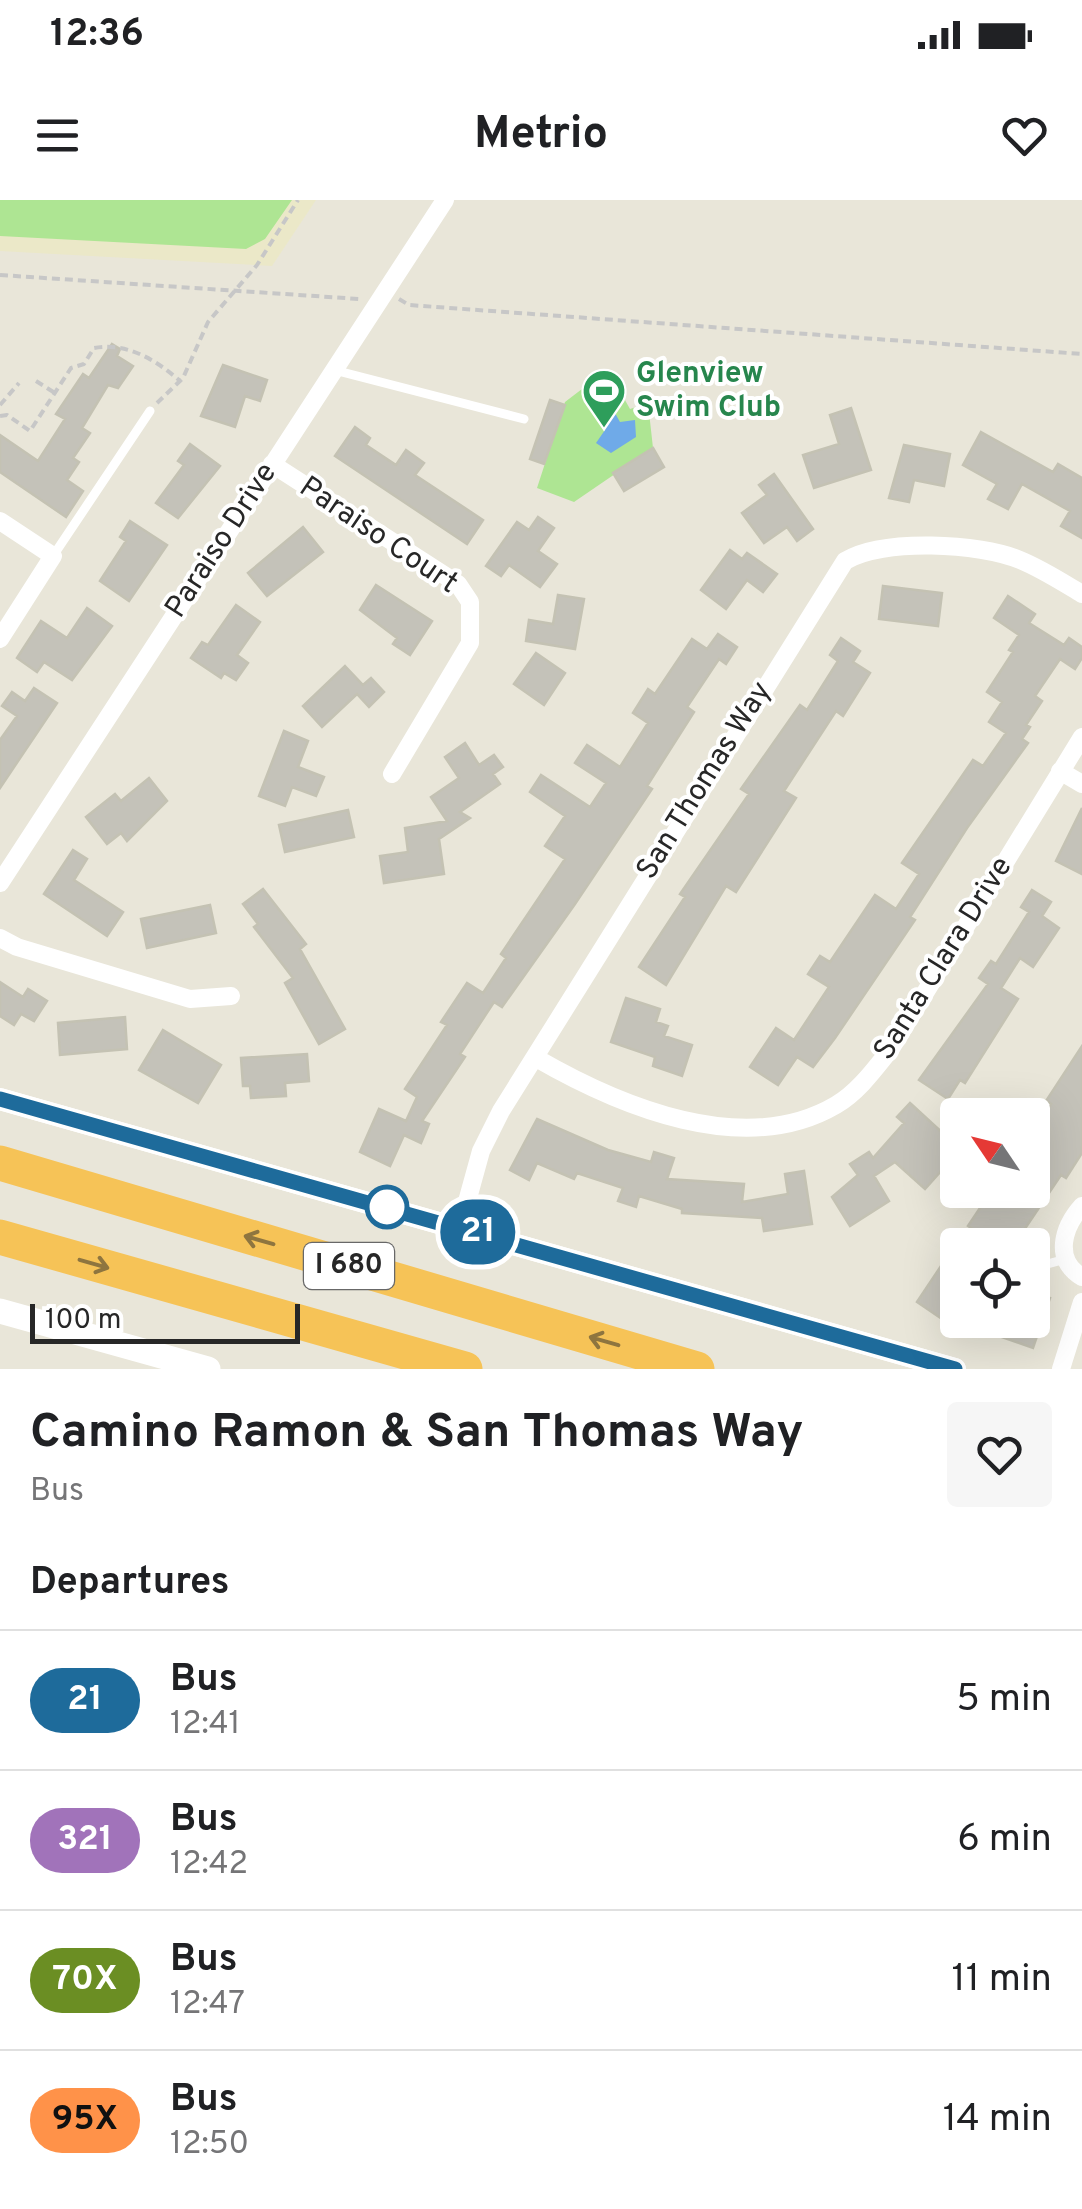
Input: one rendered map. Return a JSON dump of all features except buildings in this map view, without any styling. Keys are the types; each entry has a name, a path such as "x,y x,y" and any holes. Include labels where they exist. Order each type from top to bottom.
{"highway":[{"name":"I 680","path":"0,1164 698,1369"},
{"name":"I 680","path":"0,1237 465,1369"}],"main road":[{"path":"0,1311 208,1369"}],"street":[{"name":"Paraiso Drive","path":"0,884 445,200"},
{"name":"Paraiso Court","path":"272,464 458,584 470,602 470,643 392,774"},
{"path":"0,521 52,556 0,639"},
{"name":"San Thomas Way","path":"460,1227 481,1151 845,561 863,550 886,546 996,552 1082,594"},
{"name":"Santa Clara Drive","path":"536,1058 577,1082 649,1108 730,1128 768,1128 809,1118 838,1103 866,1080 890,1050 1082,737"},
{"path":"1060,771 1082,784"},
{"path":"0,938 33,953 190,999 232,996"},
{"path":"0,1100 955,1369"},
{"path":"1082,1206 1066,1226 1066,1259 1082,1278"},
{"path":"1062,1369 1082,1302"}],"lane":[{"path":"334,370 524,419"},
{"path":"52,556 150,412"},
{"path":"1050,1263 1066,1259"}],"path":[{"path":"150,412 180,381 208,322 257,265 298,200"},
{"path":"0,274 400,299 409,305 1082,354"},
{"path":"0,416 7,415 30,430 72,368 84,364 94,348 112,344 158,362 180,381"},
{"path":"36,381 54,393"},
{"path":"0,405 19,383"}],"shaded area":[{"path":"0,200 316,200 272,266 0,251"}],"green space":[{"path":"0,200 292,200 265,239 246,249 0,236"},
{"name":"Glenview Swim Club","path":"601,386 621,393 630,409 648,403 653,448 574,502 537,488 565,402 582,389 591,392"}],"water":[{"path":"606,397 620,422 635,420 636,437 611,453 596,443 605,430 591,407"}],"bus line":[{"name":"21","path":"0,1099 955,1369"}],"place":[{"name":"Glenview Swim Club","path":"604,429"}]}
